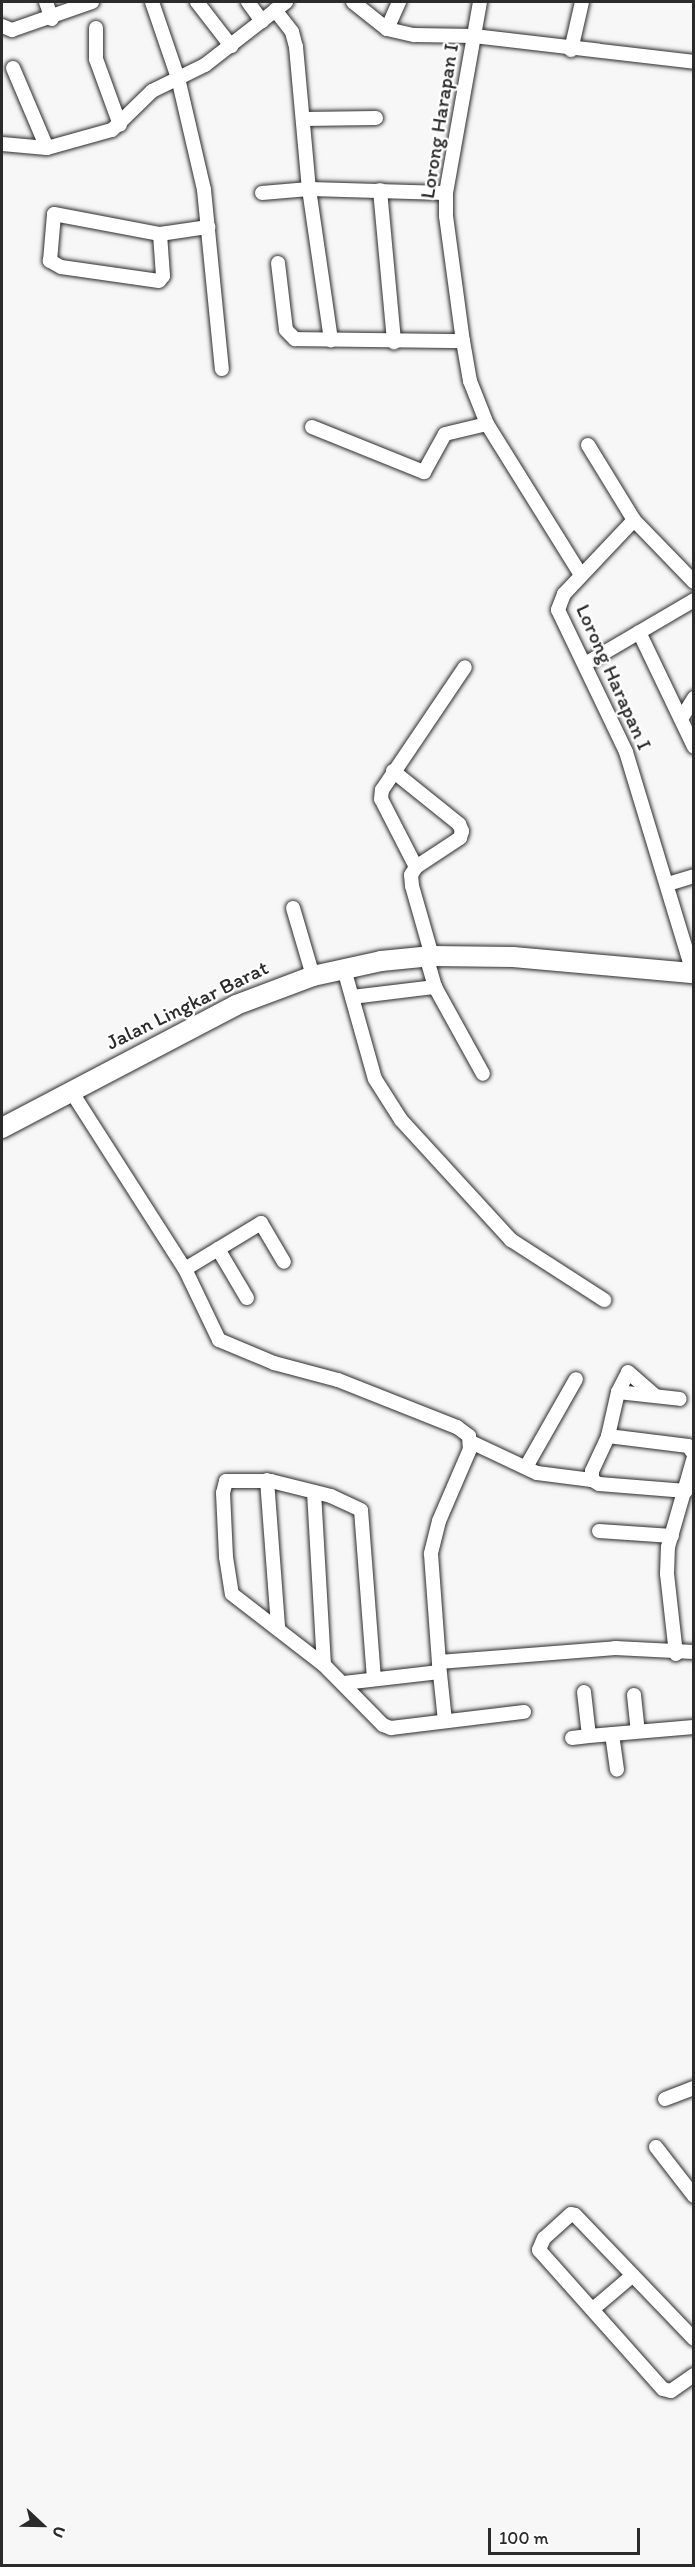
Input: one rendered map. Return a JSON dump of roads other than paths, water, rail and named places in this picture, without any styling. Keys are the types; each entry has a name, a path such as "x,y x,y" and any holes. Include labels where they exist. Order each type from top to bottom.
{"highway":[{"name":"Jalan Lingkar Barat","path":"2,1128 236,1005 313,976 344,969 429,956 513,957 693,973"}],"street":[{"path":"46,2 52,19"},
{"path":"2,26 12,30 52,19 92,2"},
{"path":"152,2 178,78 204,190 222,369"},
{"path":"197,2 231,46"},
{"path":"248,2 262,21"},
{"path":"353,2 387,29 414,35 474,36 571,50 693,62"},
{"path":"387,29 399,2"},
{"name":"Lorong Harapan I","path":"480,2 446,193 446,216 462,341 470,381 487,424 581,575 564,594 558,610 623,744 668,884 693,973"},
{"path":"571,50 582,2"},
{"path":"2,144 47,148 120,125 152,91 231,46 281,6 295,39 309,189 331,340"},
{"path":"96,28 96,59 120,125"},
{"path":"13,68 47,148"},
{"path":"303,119 376,118"},
{"path":"262,193 309,189 446,193"},
{"path":"380,190 394,342"},
{"path":"160,234 163,276 159,281 61,267 50,261 54,214 160,234 208,227"},
{"path":"278,263 290,336 299,341 462,341"},
{"path":"312,427 424,472 445,434 487,424"},
{"path":"588,445 634,520 693,582"},
{"path":"581,575 634,520"},
{"path":"585,664 693,600"},
{"path":"639,632 693,747"},
{"path":"416,867 381,799 393,771 465,667"},
{"path":"681,719 693,698"},
{"path":"393,771 459,824 462,831 460,838 416,867 411,875 435,987 483,1074"},
{"path":"668,884 693,876"},
{"path":"293,908 313,976"},
{"path":"344,969 380,1089 429,1153 510,1240 604,1300"},
{"path":"352,997 435,987"},
{"path":"71,1091 185,1269 210,1327 223,1343 273,1363 338,1380 457,1427 466,1431 471,1442 526,1467 565,1479 686,1491"},
{"path":"185,1269 261,1223 284,1262"},
{"path":"218,1249 247,1298"},
{"path":"592,1480 597,1458 608,1436 618,1392 628,1372 654,1395"},
{"path":"526,1467 576,1380"},
{"path":"618,1392 680,1399"},
{"path":"608,1436 688,1446 693,1455 686,1491 672,1536 667,1574 676,1654"},
{"path":"445,1721 431,1554 471,1442"},
{"path":"374,1679 362,1514 350,1503 314,1492 267,1480 230,1479 224,1485 227,1575 232,1594 324,1665 387,1727 524,1712"},
{"path":"267,1480 278,1628"},
{"path":"314,1492 324,1665"},
{"path":"599,1531 672,1536"},
{"path":"344,1683 439,1667 615,1648 676,1654 693,1652"},
{"path":"584,1692 589,1736"},
{"path":"634,1695 638,1731"},
{"path":"573,1738 693,1727"},
{"path":"612,1734 617,1770"},
{"path":"666,2099 693,2088"},
{"path":"656,2147 693,2196"},
{"path":"693,2339 571,2214 544,2238 539,2250 663,2389 670,2391 693,2375"},
{"path":"593,2309 633,2275"}]}
